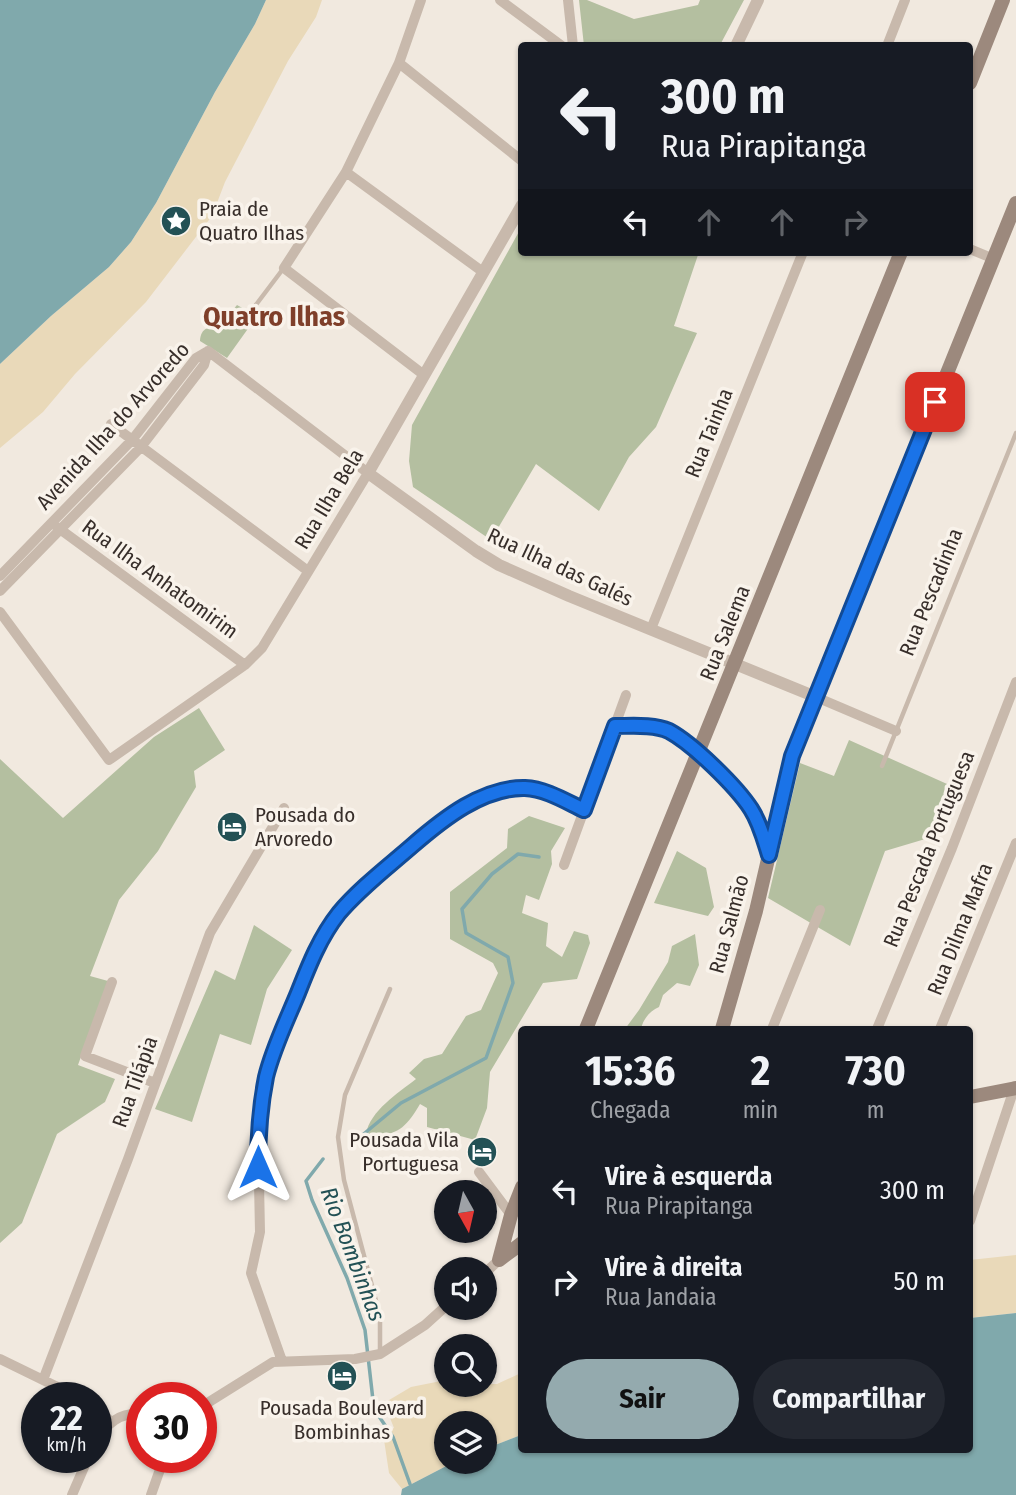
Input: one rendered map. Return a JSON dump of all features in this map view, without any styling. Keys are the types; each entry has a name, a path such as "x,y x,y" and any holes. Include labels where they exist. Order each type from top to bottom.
{"main road":[{"path":"973,75 1003,0"},
{"name":"Rua Salmão","path":"723,1026 756,911 792,756 1016,203"},
{"name":"Rua Salema","path":"587,1026 899,256"},
{"path":"973,1096 1015,1087"},
{"path":"499,1260 518,1197"},
{"path":"499,1260 518,1246"}],"street":[{"path":"421,0 399,63 346,172 284,268 424,375"},
{"path":"500,0 557,42"},
{"path":"568,0 573,42"},
{"path":"738,42 758,0"},
{"path":"889,42 905,0"},
{"path":"399,63 518,158"},
{"path":"346,172 483,272"},
{"name":"Rua Ilha Bela","path":"0,612 109,760 246,666 261,648 368,473 518,212"},
{"path":"973,250 993,259"},
{"name":"Rua Tainha","path":"651,629 801,256"},
{"name":"Rua Ilha das Galés","path":"208,351 368,473 499,565 896,731"},
{"name":"Avenida Ilha do Arvoredo","path":"0,576 132,440 196,358 208,351"},
{"name":"Avenida Ilha do Arvoredo","path":"0,591 141,447 204,365 208,351"},
{"path":"111,424 308,571"},
{"name":"Rua Ilha Anhatomirim","path":"52,524 246,666"},
{"name":"Rua Pescada Portuguesa","path":"878,1026 952,848 1016,682"},
{"path":"564,865 626,695"},
{"path":"615,726 668,730 699,754 752,810 769,855"},
{"path":"282,1360 251,1273 260,1232 258,1133 266,1076 273,1054 312,958 329,927 351,901 434,826 472,803 502,792 525,788 540,790 584,810"},
{"name":"Rua Tilápia","path":"43,1380 210,933 284,807"},
{"name":"Rua Dilma Mafra","path":"941,1026 1011,868 1016,843"},
{"path":"773,1026 820,910"},
{"path":"111,982 85,1056 155,1083"},
{"path":"973,1212 1015,1087"},
{"path":"479,1172 511,1214"},
{"path":"217,1397 264,1366 282,1360 379,1355 434,1317"},
{"path":"0,1359 47,1382"},
{"path":"72,1495 82,1473"},
{"path":"151,1495 159,1473"}],"lane":[{"path":"249,314 284,268"},
{"name":"Rua Pescadinha","path":"882,766 1016,433"},
{"path":"379,1355 378,1306 344,1180 338,1137 345,1096 390,989"}],"green space":[{"path":"579,0 587,0 634,19 698,5 700,0 744,0 722,42 584,42"},
{"path":"518,233 518,256 698,256 674,326 697,333 656,427 629,457 599,511 536,464 491,540 413,487 409,461 412,425"},
{"path":"237,305 257,316 227,358 200,341 204,330 222,320"},
{"path":"199,708 225,750 194,771 196,787 158,851 119,900 90,976 108,981 78,1065 115,1079 105,1102 57,1134 22,1223 0,1243 0,759 63,818 154,737"},
{"path":"849,740 956,788 942,834 885,851 850,946 768,898 800,763 834,776"},
{"path":"529,816 565,828 551,851 552,864 539,900 526,895 522,913 548,923 546,946 562,957 574,931 588,935 590,943 577,979 543,983 490,1072 487,1108 475,1140 427,1127 427,1108 420,1104 399,1130 385,1134 366,1134 379,1110 416,1079 409,1073 424,1059 442,1054 466,1016 481,1010 498,973 493,963 450,939 450,892 507,848 508,829"},
{"path":"677,851 706,868 714,907 708,916 654,903"},
{"path":"254,925 292,950 267,989 251,1045 220,1034 192,1122 155,1109 215,970 235,980"},
{"path":"695,934 699,965 690,986 677,983 663,995 659,1007 647,1016 642,1026 627,1026 668,962 672,946"}],"sand":[{"name":"Praia de Quatro Ilhas","path":"266,0 322,0 316,17 288,61 225,182 212,216 146,302 75,374 43,412 0,448 0,364 109,267 131,242 156,203"},
{"path":"1016,1255 1016,1313 973,1318 973,1260"},
{"path":"518,1374 518,1436 497,1444 497,1411 434,1411 434,1472 402,1489 389,1473 383,1433 394,1428 384,1403 411,1387 434,1382 434,1397 497,1397 497,1384"}],"water":[{"path":"0,0 266,0 156,203 131,242 109,267 0,364"},
{"path":"1016,1313 1016,1495 401,1495 402,1489 434,1472 497,1474 497,1444 518,1436 518,1453 973,1453 973,1318"}],"waterway":[{"path":"354,1142 401,1103 486,1058 513,983 508,957 466,933 462,909 492,874 518,854 539,857"},
{"name":"Rio Bombinhas","path":"323,1159 306,1181 347,1278 365,1330 374,1409 393,1437 410,1484"}],"place":[{"name":"Praia de Quatro Ilhas","path":"176,221"},
{"name":"Pousada do Arvoredo","path":"232,827"},
{"name":"Pousada Vila Portuguesa","path":"482,1152"},
{"name":"Pousada Boulevard Bombinhas","path":"342,1376"}],"district":[{"name":"Quatro Ilhas","path":"274,316"}],"route":[{"path":"258,1167 258,1133 266,1076 312,958 329,927 351,901 434,826 456,812 494,794 525,788 540,790 584,810 615,726 652,727 668,730 699,754 741,796 759,823 769,855 792,756 935,402"}]}
